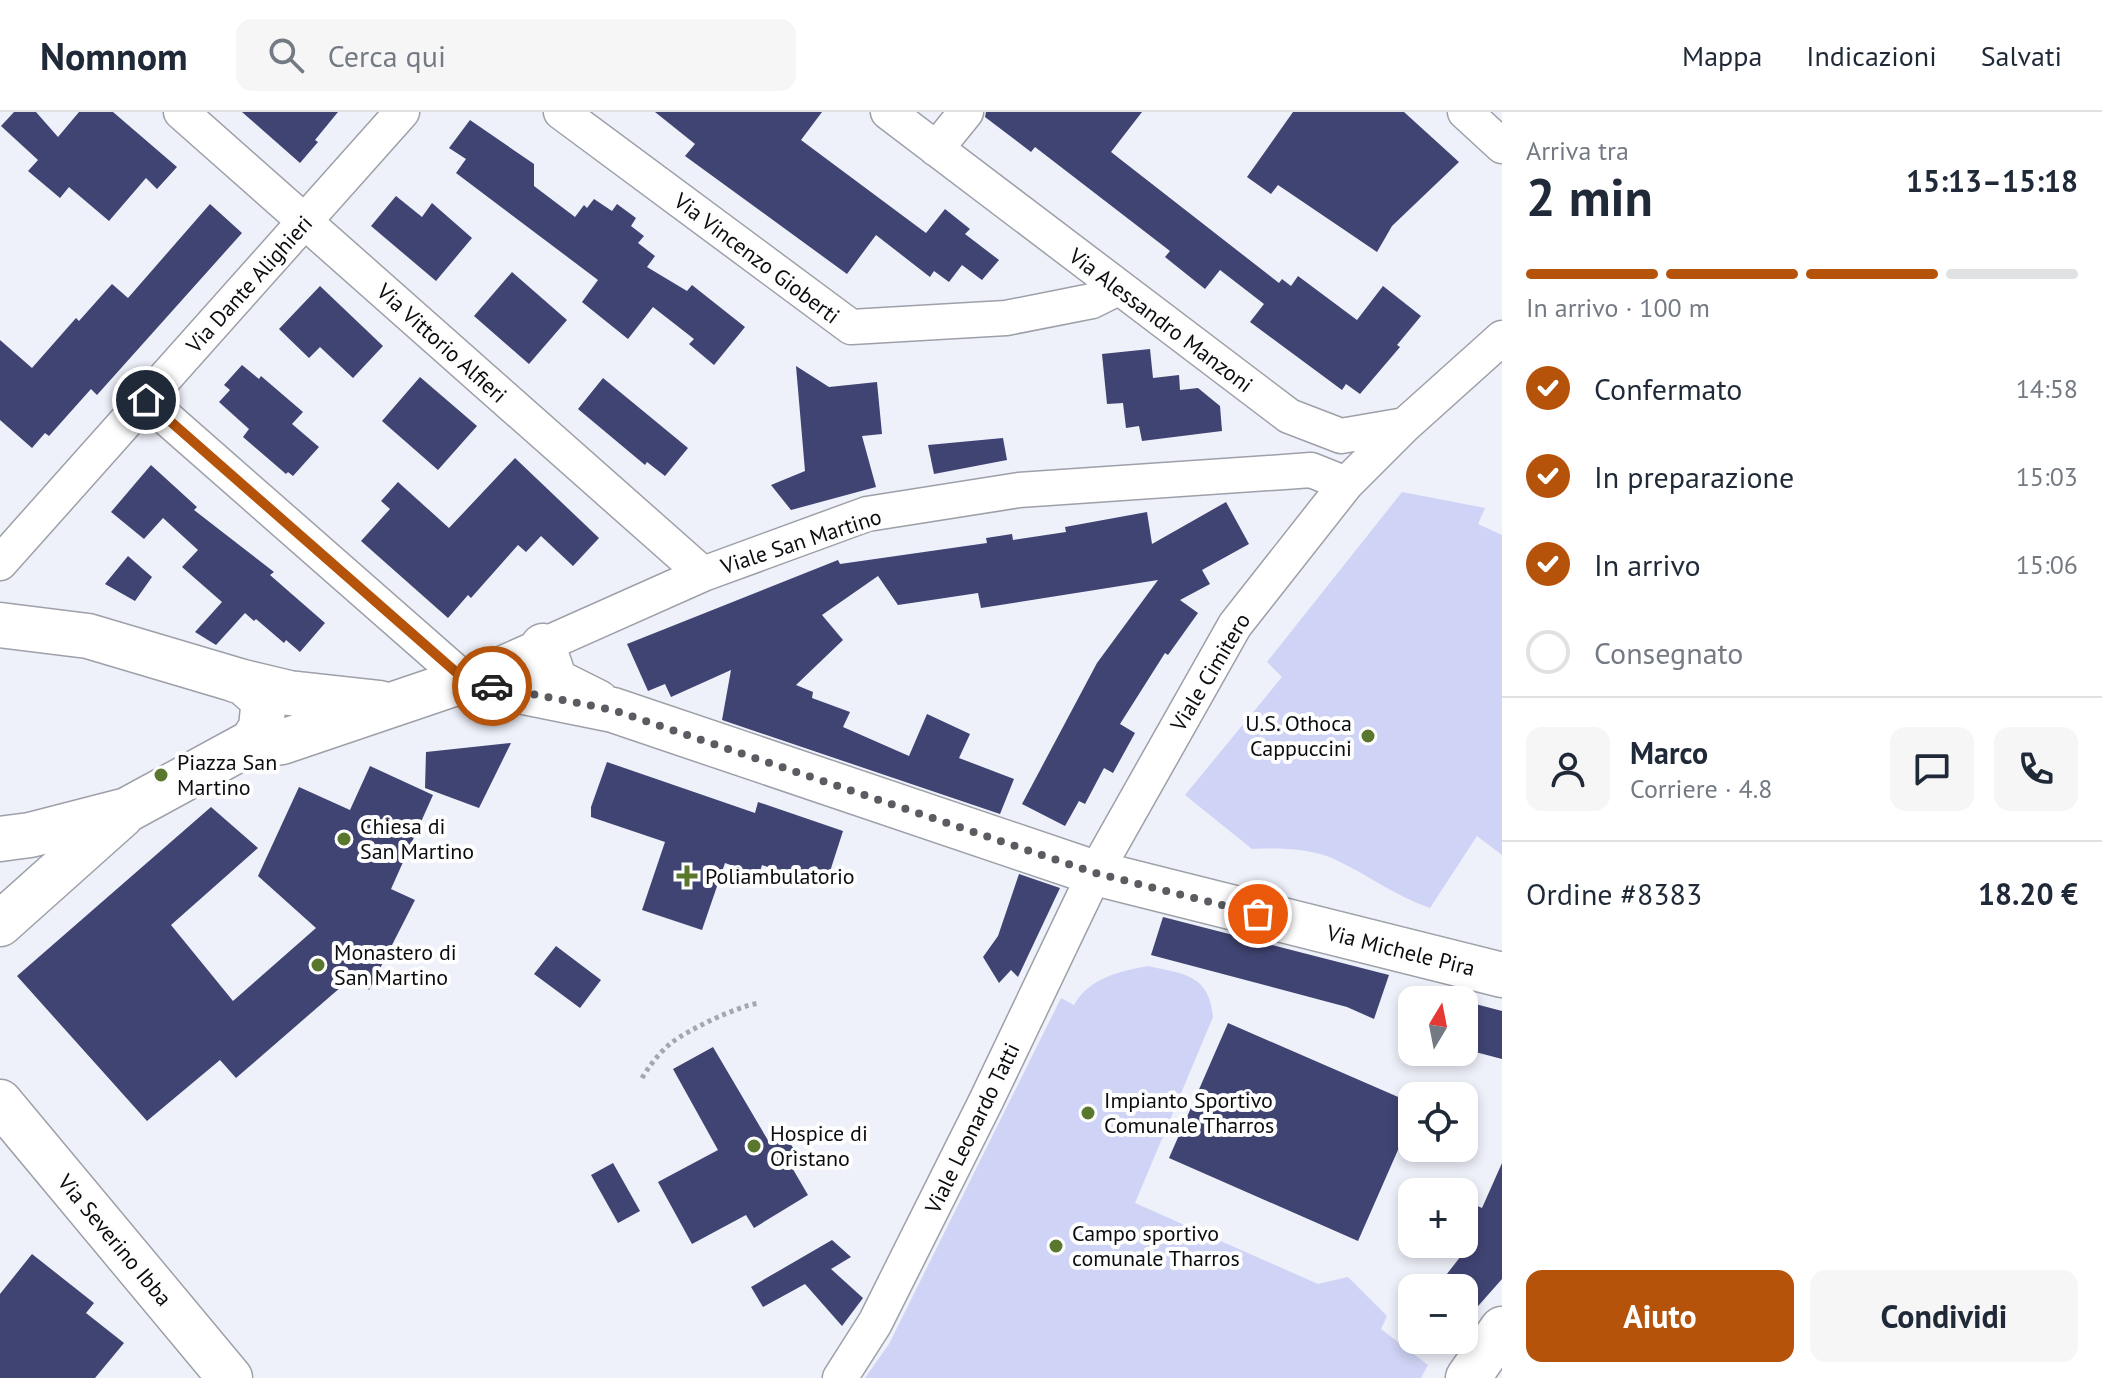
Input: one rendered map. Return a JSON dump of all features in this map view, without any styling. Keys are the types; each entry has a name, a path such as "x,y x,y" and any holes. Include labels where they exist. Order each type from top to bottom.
{"street":[{"name":"Via Vittorio Alfieri","path":"181,112 703,574"},
{"name":"Via Dante Alighieri","path":"0,563 402,112"},
{"name":"Via Vincenzo Gioberti","path":"561,112 851,327 1006,318 1092,301 1118,288"},
{"name":"Via Alessandro Manzoni","path":"888,112 1289,416 1341,436 1405,425"},
{"path":"936,149 966,112"},
{"path":"1465,112 1502,146"},
{"path":"1346,484 1405,425 1502,338"},
{"path":"146,400 465,680"},
{"path":"1284,472 1289,416"},
{"name":"Viale San Martino","path":"390,704 465,680 703,574 867,514 1019,490 1311,470 1346,484"},
{"name":"Viale Cimitero","path":"1095,873 1235,625 1346,484"},
{"path":"0,625 88,636 289,693 390,704"},
{"name":"Via Michele Pira","path":"543,646 555,681 613,710"},
{"path":"0,839 30,835 127,810 252,742 261,728 263,708 260,697 253,689 232,679"},
{"name":"Via Michele Pira","path":"465,680 613,710 1095,873 1502,975"},
{"path":"243,748 282,742 390,704"},
{"path":"0,924 127,810"},
{"name":"Viale Leonardo Tatti","path":"840,1378 875,1323 1095,873"},
{"name":"Via Severino Ibba","path":"0,1102 230,1378"},
{"path":"1468,1378 1502,1329"}],"path":[{"path":"642,1078 656,1057 672,1042 730,1012 759,1003"}],"shaded area":[{"name":"U.S. Othoca Cappuccini","path":"1402,492 1485,508 1478,524 1502,535 1502,855 1477,836 1430,908 1324,855 1293,850 1252,849 1185,795 1282,677 1267,662"},
{"name":"Impianto Sportivo Comunale Tharros","path":"1148,966 1192,978 1206,992 1213,1017 1135,1203 1318,1284 1348,1277 1387,1316 1381,1329 1398,1342 1398,1354 1414,1354 1428,1365 1421,1378 865,1378 889,1344 1061,998 1074,1005 1088,988 1116,973"}],"building":[{"path":"14,112 36,112 58,137 79,112 113,112 177,167 157,189 146,178 109,221 69,187 60,198 28,171 38,160 1,126"},
{"path":"242,112 338,112 300,163"},
{"path":"655,112 822,112 801,140 926,233 945,209 970,229 965,234 999,260 982,280 962,265 949,282 934,271 930,277 876,235 847,274 685,156 695,144"},
{"path":"986,112 1142,112 1111,152 1279,283 1282,279 1291,286 1298,276 1357,320 1383,286 1421,316 1397,345 1400,347 1360,394 1346,384 1342,390 1250,322 1264,304 1220,270 1205,289 1165,257 1170,251 1035,147 1031,152 985,117"},
{"path":"1293,112 1404,112 1459,162 1392,226 1377,252 1278,185 1271,194 1247,177"},
{"path":"470,120 534,164 534,186 575,217 584,205 587,208 594,199 612,211 617,204 636,218 631,226 644,236 638,243 655,256 647,267 687,291 692,285 745,327 714,365 689,344 694,339 653,307 628,339 582,302 598,280 456,173 466,159 449,148"},
{"path":"396,196 422,217 432,203 472,238 436,281 371,226"},
{"path":"210,204 242,233 97,395 91,389 49,436 45,433 32,448 0,420 0,340 32,368 76,318 79,321 112,284 128,298"},
{"path":"512,272 567,320 529,364 474,316"},
{"path":"320,286 383,346 353,378 320,347 309,358 279,329"},
{"path":"1150,349 1153,378 1179,375 1180,390 1198,388 1220,406 1222,431 1142,441 1139,426 1126,428 1123,403 1107,404 1102,354"},
{"path":"242,365 259,379 261,376 303,412 292,424 319,447 293,476 288,472 286,474 243,437 249,429 219,402 230,390 224,385"},
{"path":"796,366 829,387 877,382 882,434 862,436 876,487 791,510 771,485 805,471"},
{"path":"420,377 477,426 438,470 382,421"},
{"path":"603,378 688,448 665,476 647,462 645,465 578,409"},
{"path":"1003,438 1007,460 934,474 928,445"},
{"path":"515,458 599,538 573,566 541,536 526,552 518,545 471,598 468,595 448,618 361,541 390,509 381,501 398,482 449,528"},
{"path":"151,465 197,507 194,510 274,572 270,575 325,623 300,652 245,613 216,645 195,632 222,602 182,567 198,550 163,518 144,539 111,512"},
{"path":"1226,502 1249,544 1202,570 1210,584 1180,600 1198,613 1168,655 1165,653 1120,724 1135,733 1113,773 1104,768 1085,804 1079,801 1065,826 1022,804 1097,663 1158,580 981,608 978,593 898,605 878,576 822,615 843,640 796,685 813,692 812,698 850,712 843,727 909,756 927,714 970,734 959,758 1014,779 1000,814 722,720 731,670 671,697 665,684 648,691 627,644 838,560 840,564 987,543 986,538 1012,534 1013,540 1066,532 1065,527 1147,512 1152,544"},
{"path":"128,556 152,577 135,601 105,584"},
{"path":"511,743 479,808 425,788 426,752"},
{"name":"Poliambulatorio","path":"607,762 755,813 758,802 843,831 825,887 762,865 759,875 725,863 702,930 642,910 665,842 591,817 591,807"},
{"name":"Monastero di San Martino","path":"370,766 433,795 391,889 415,900 369,990 356,974 236,1078 220,1060 147,1121 17,976 211,807 258,848 171,925 233,1001 316,928 258,876 299,787 350,810"},
{"path":"1019,874 1060,888 1018,977 1011,970 999,983 983,957 998,936"},
{"path":"1163,917 1389,975 1374,1019 1347,1007 1151,955"},
{"path":"556,946 601,980 580,1008 534,974"},
{"path":"1478,1005 1502,1011 1502,1059 1478,1053"},
{"path":"1228,1023 1398,1097 1398,1150 1358,1241 1169,1158"},
{"name":"Hospice di Oristano","path":"713,1047 769,1142 783,1133 796,1152 787,1159 808,1195 754,1228 746,1215 692,1244 658,1182 718,1150 673,1069"},
{"path":"613,1163 640,1211 618,1223 591,1175"},
{"path":"1502,1163 1502,1279 1478,1306 1478,1274 1447,1274 1459,1258 1478,1258 1478,1206 1482,1208"},
{"path":"832,1240 851,1257 831,1269 863,1298 842,1326 805,1284 763,1307 751,1287"},
{"path":"32,1254 94,1303 86,1313 124,1343 95,1378 0,1378 0,1294"}],"way so far":[{"path":"492,686 613,710 1095,873 1258,914"}],"place":[{"name":"U.S. Othoca Cappuccini","path":"1368,736"},
{"name":"Piazza San Martino","path":"161,775"},
{"name":"Chiesa di San Martino","path":"344,839"},
{"name":"Poliambulatorio","path":"687,876"},
{"name":"Monastero di San Martino","path":"318,965"},
{"name":"Impianto Sportivo Comunale Tharros","path":"1088,1113"},
{"name":"Hospice di Oristano","path":"754,1146"},
{"name":"Campo sportivo comunale Tharros","path":"1056,1246"}],"route":[{"path":"146,400 465,680 492,686"}]}
